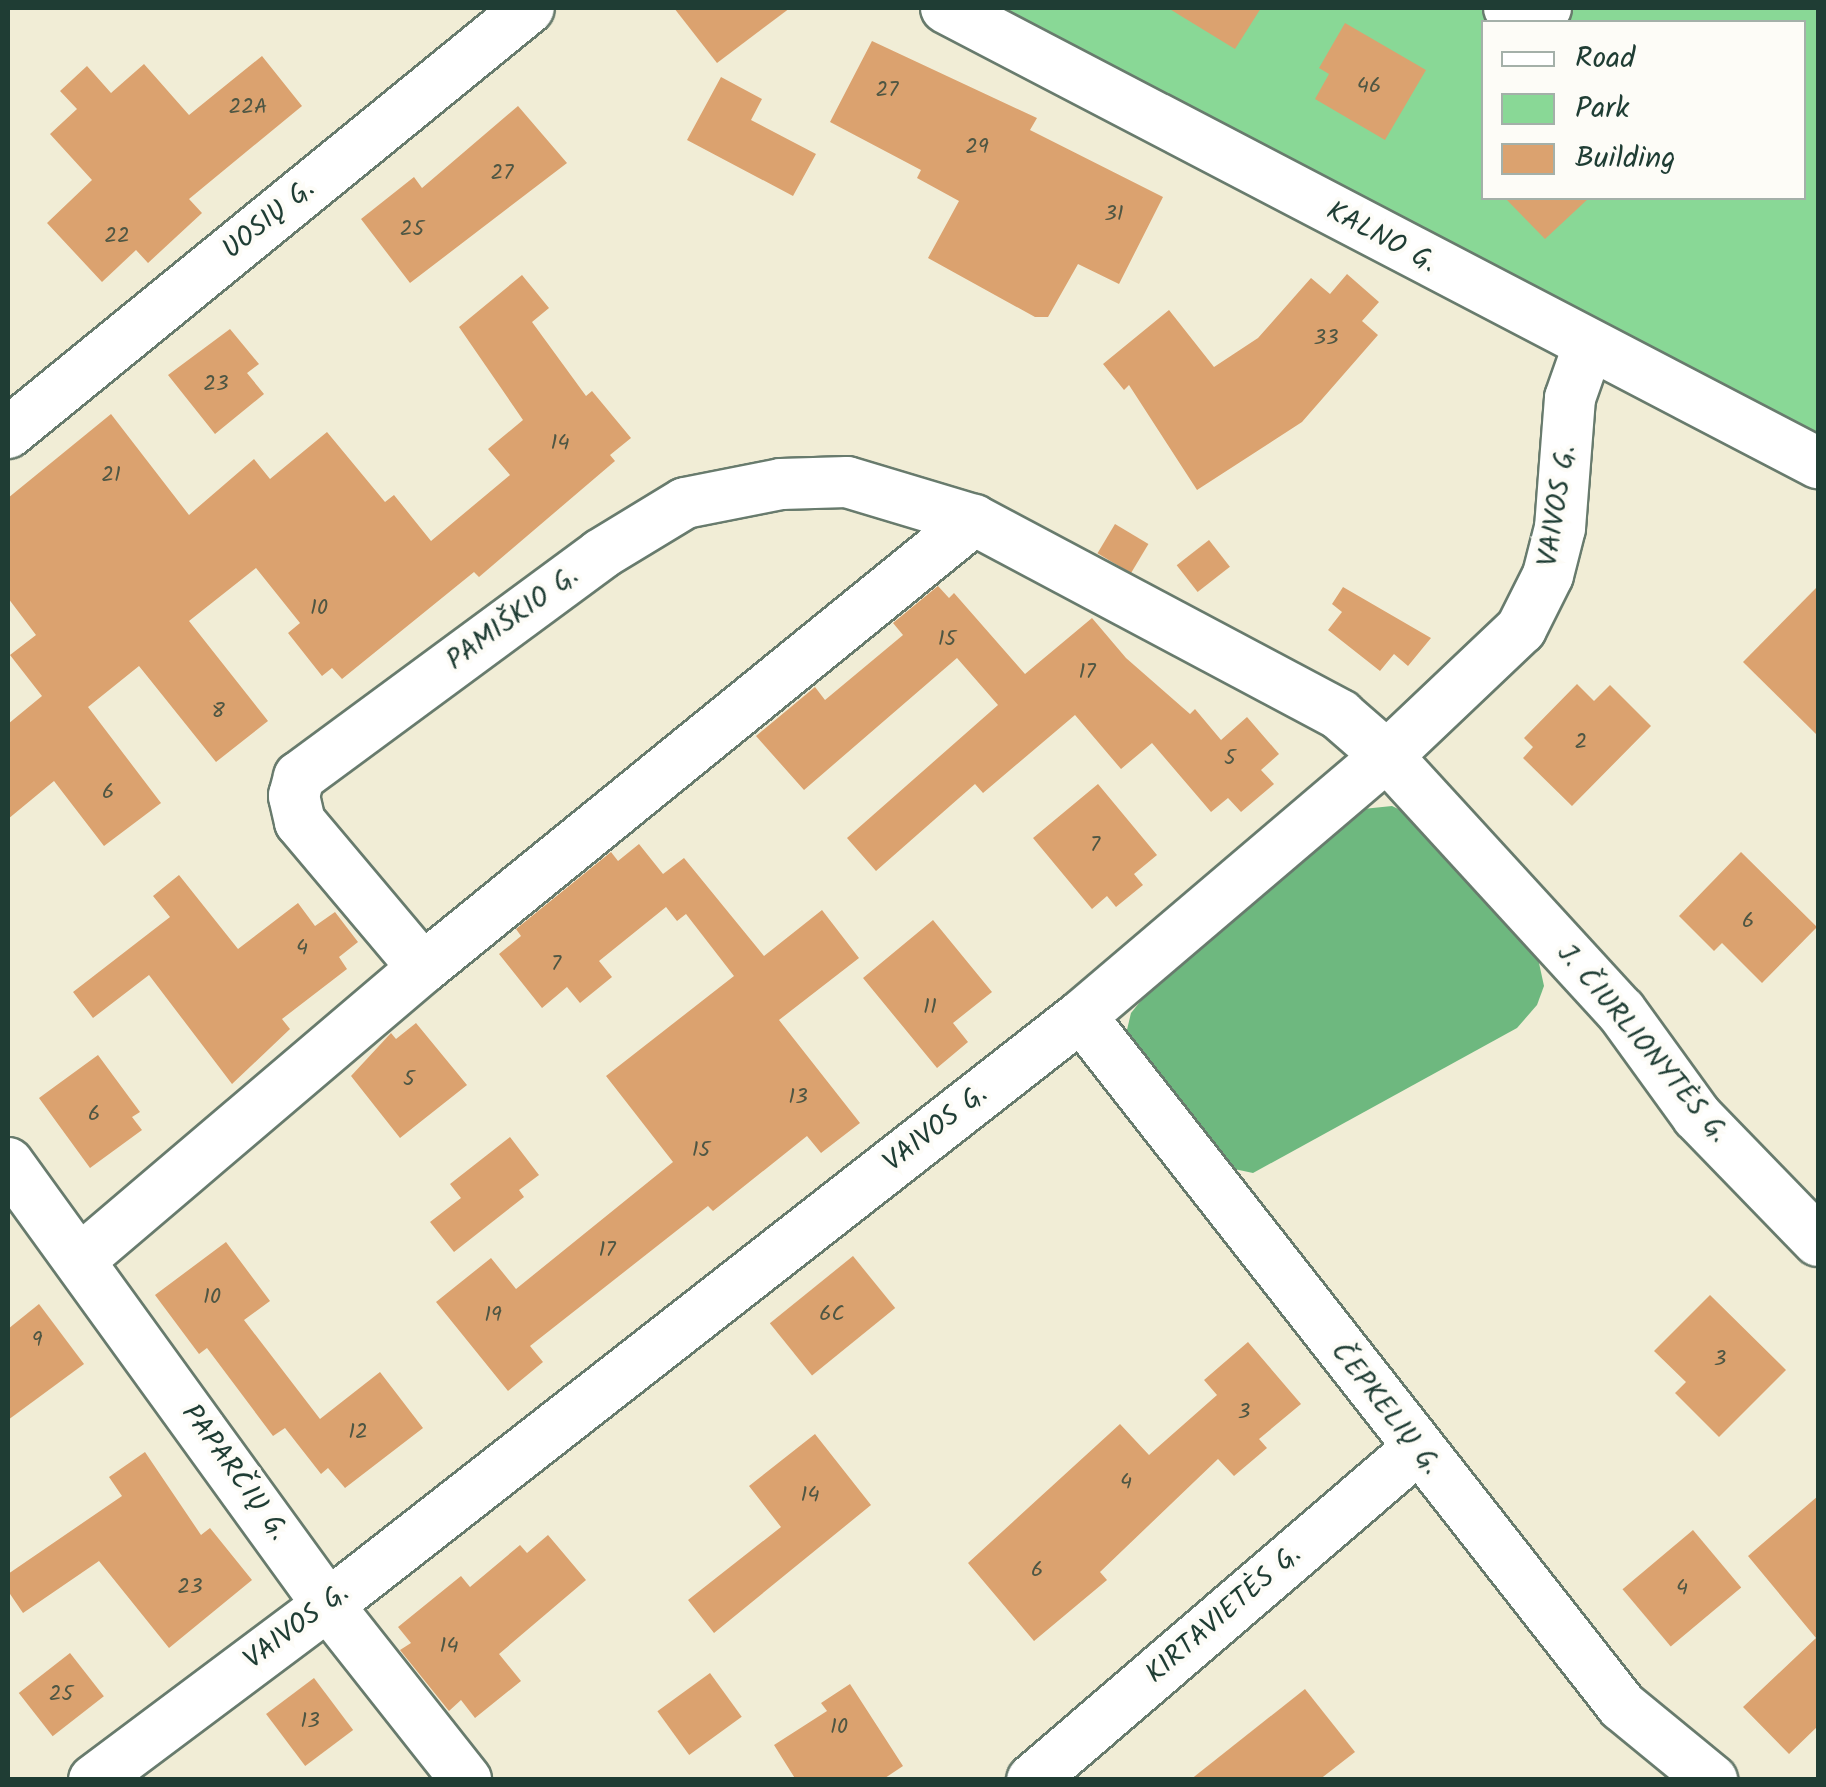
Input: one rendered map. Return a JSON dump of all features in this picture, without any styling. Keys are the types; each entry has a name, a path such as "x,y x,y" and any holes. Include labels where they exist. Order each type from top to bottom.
{"street":[{"name":"UOSIŲ G.","path":"8,433 529,8"},
{"name":"KALNO G.","path":"946,8 1588,347 1818,463"},
{"path":"1509,8 1546,8"},
{"name":"VAIVOS G.","path":"94,1780 328,1605 1081,1016 1387,756 1521,629 1548,575 1570,449 1570,398 1588,347"},
{"name":"PAMIŠKIO G.","path":"423,968 300,822 294,796 299,777 601,554 685,503 781,484 846,482 974,520 1340,715 1387,756"},
{"path":"80,1259 423,968 974,520"},
{"name":"J. ČIURLIONYTĖS G.","path":"1387,756 1620,1011 1697,1116 1818,1241"},
{"name":"ČEPKELIŲ G.","path":"1081,1016 1416,1450 1622,1706 1712,1780"},
{"name":"PAPARČIŲ G.","path":"8,1163 328,1605 466,1780"},
{"name":"KIRTAVIETĖS G.","path":"1032,1780 1416,1450"}],"green space":[{"path":"952,8 1818,8 1818,456"},
{"path":"1392,806 1417,818 1537,954 1544,986 1537,1005 1517,1028 1253,1173 1225,1167 1126,1034 1131,1013 1164,972 1363,809"}],"building":[{"path":"674,8 790,8 717,63"},
{"path":"1168,8 1261,8 1235,49"},
{"path":"1345,23 1426,70 1385,140 1315,99 1329,74 1319,68"},
{"path":"872,41 1037,118 1030,130 1163,197 1119,284 1078,264 1048,317 1035,317 928,258 959,201 917,178 921,170 830,122"},
{"path":"262,56 302,106 189,199 202,213 148,263 136,250 102,282 47,223 92,180 50,134 77,109 60,91 87,66 111,93 144,64 189,115"},
{"path":"721,77 762,99 751,120 816,154 793,196 687,140"},
{"path":"518,106 567,163 410,283 361,219 414,177 422,188"},
{"path":"1507,200 1587,200 1545,239"},
{"path":"1347,274 1379,302 1362,321 1378,335 1302,422 1197,490 1129,385 1124,390 1103,364 1169,310 1214,367 1258,338 1311,278 1330,294"},
{"path":"522,275 549,308 532,322 586,396 592,391 631,438 610,455 615,461 479,577 474,572 342,679 332,668 322,676 288,633 300,623 256,568 189,621 268,721 216,762 139,666 88,707 161,803 104,846 54,781 8,819 8,724 42,696 10,655 36,635 8,598 8,498 111,414 189,515 254,459 270,479 327,432 385,502 394,495 431,541 510,475 488,449 523,420 459,327"},
{"path":"230,329 259,364 247,373 264,394 215,434 168,375"},
{"path":"1115,524 1148,544 1131,573 1097,553"},
{"path":"1209,540 1230,567 1198,592 1177,565"},
{"path":"938,586 949,598 954,593 1025,674 1092,618 1126,658 1190,714 1195,709 1221,740 1247,717 1279,754 1261,770 1274,784 1241,812 1228,798 1211,812 1152,743 1121,769 1075,715 983,793 975,784 876,871 847,838 998,705 957,658 804,790 756,736 815,687 825,700 903,635 893,623"},
{"path":"1818,586 1818,736 1743,662"},
{"path":"1343,587 1431,638 1408,666 1394,654 1380,671 1328,630 1342,612 1332,604"},
{"path":"1577,684 1594,701 1610,685 1651,726 1572,806 1523,758 1533,747 1524,738"},
{"path":"1098,784 1157,855 1134,874 1143,885 1116,907 1107,896 1092,909 1033,838"},
{"path":"639,844 663,874 684,858 764,956 822,910 859,958 779,1020 860,1123 821,1153 807,1136 713,1211 708,1206 530,1346 543,1362 508,1391 436,1302 491,1258 516,1289 673,1162 606,1076 734,976 686,914 677,921 666,907 599,961 612,977 580,1003 567,987 542,1008 499,954 521,936 516,929 611,852 618,861"},
{"path":"1741,852 1817,927 1762,983 1722,943 1714,951 1679,916"},
{"path":"179,875 238,949 298,903 315,926 335,912 358,942 339,957 347,969 282,1019 290,1029 232,1084 149,975 93,1018 73,992 170,917 153,896"},
{"path":"933,920 992,992 953,1023 968,1042 937,1068 863,978"},
{"path":"416,1023 467,1085 400,1138 351,1076 391,1033 396,1039"},
{"path":"98,1055 140,1112 132,1117 142,1130 90,1168 39,1098"},
{"path":"510,1137 539,1175 519,1190 524,1197 454,1252 430,1222 461,1198 450,1184"},
{"path":"226,1242 270,1301 244,1320 320,1419 380,1372 423,1428 345,1488 328,1468 321,1474 285,1428 273,1436 207,1348 199,1354 155,1295"},
{"path":"853,1256 895,1308 812,1375 770,1323"},
{"path":"1710,1295 1786,1370 1719,1437 1675,1393 1686,1382 1654,1351"},
{"path":"39,1304 84,1364 8,1420 8,1329"},
{"path":"1248,1342 1301,1404 1259,1439 1267,1448 1234,1476 1218,1459 1100,1572 1107,1580 1034,1641 968,1563 1120,1424 1149,1455 1217,1395 1204,1380"},
{"path":"815,1434 871,1505 714,1633 688,1600 781,1527 749,1486"},
{"path":"145,1452 201,1535 210,1528 252,1580 169,1648 99,1561 23,1613 8,1591 8,1574 122,1496 109,1477"},
{"path":"1818,1496 1818,1726 1789,1754 1743,1707 1816,1638 1748,1556"},
{"path":"1693,1530 1741,1587 1671,1647 1623,1589"},
{"path":"548,1535 586,1580 499,1654 521,1681 475,1718 461,1700 449,1711 400,1650 411,1643 398,1627 461,1576 470,1587 520,1545 527,1553"},
{"path":"70,1653 104,1696 53,1736 19,1693"},
{"path":"710,1673 742,1717 689,1755 657,1711"},
{"path":"314,1678 353,1730 305,1766 266,1714"},
{"path":"850,1684 903,1766 882,1780 796,1780 774,1745 827,1711 821,1703"},
{"path":"1305,1689 1355,1752 1319,1780 1190,1780"}]}
